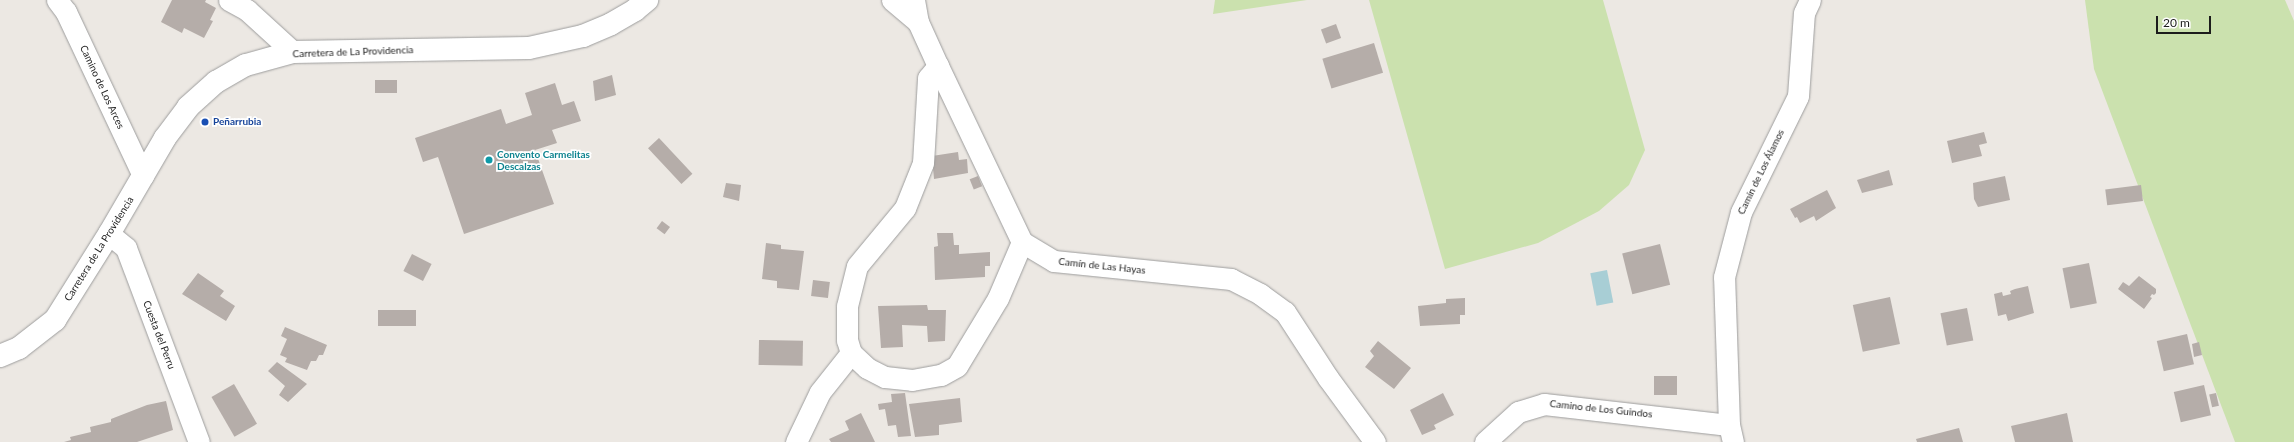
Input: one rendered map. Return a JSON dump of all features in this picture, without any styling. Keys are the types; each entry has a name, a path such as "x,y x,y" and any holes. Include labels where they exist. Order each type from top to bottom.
{"street":[{"name":"Camino de Los Arces","path":"57,0 66,12 143,176"},
{"path":"229,0 247,10 293,52"},
{"name":"Carretera de La Providencia","path":"0,356 19,348 55,320 109,234 165,138 188,107 216,82 246,65 293,52 529,48 583,36 623,17 647,0"},
{"path":"892,0 918,22"},
{"path":"914,0 918,22 1022,242 998,298 957,366 941,375 912,380 885,376 867,368 851,352 847,340 847,306 857,266 905,208 923,163 928,78 938,66"},
{"name":"Camín de Los Álamos","path":"1731,433 1724,277 1741,212 1798,96 1804,13 1810,0"},
{"name":"Cuesta del Perru","path":"109,234 126,248 199,442"},
{"name":"Camín de Las Hayas","path":"1022,242 1054,260 1231,279 1260,294 1285,312 1328,378 1375,442"},
{"path":"796,442 820,392 851,352"},
{"name":"Camino de Los Guindos","path":"1485,442 1518,412 1544,404 1731,433"}],"green space":[{"path":"1215,0 1307,0 1213,14"},
{"path":"1369,0 1603,0 1645,150 1629,185 1599,211 1538,243 1445,269"},
{"path":"2085,0 2285,0 2294,21 2294,442 2235,442 2094,69"}],"water":[{"path":"1607,270 1613,302 1597,306 1590,273"}],"building":[{"path":"172,0 206,0 205,2 216,8 210,20 213,21 204,38 184,28 182,33 161,22"},
{"path":"1336,24 1341,38 1326,44 1321,29"},
{"path":"1374,43 1383,73 1331,88 1322,59"},
{"path":"612,75 616,95 595,101 593,81"},
{"path":"375,80 397,80 397,93 375,93"},
{"name":"Convento Carmelitas Descalzas","path":"555,83 562,105 574,101 581,121 552,130 557,143 535,150 554,204 464,234 438,157 423,162 415,138 501,109 506,124 532,115 525,93"},
{"path":"1984,132 1987,143 1979,145 1982,156 1952,163 1947,141"},
{"path":"659,138 692,174 681,184 648,148"},
{"path":"958,152 959,160 967,159 968,173 934,179 932,156"},
{"path":"1889,170 1893,185 1862,193 1857,180"},
{"path":"978,176 982,186 974,190 970,179"},
{"path":"2005,176 2010,200 1978,207 1974,199 1973,183"},
{"path":"726,183 741,185 739,201 723,197"},
{"path":"2141,185 2143,201 2107,205 2105,189"},
{"path":"1827,190 1836,208 1816,221 1814,216 1800,223 1790,209"},
{"path":"662,221 670,227 665,234 657,228"},
{"path":"937,233 953,233 954,245 959,245 959,254 990,252 990,266 985,266 985,277 935,280 934,247 938,246"},
{"path":"766,243 781,245 781,249 804,251 799,290 777,288 777,281 762,279"},
{"path":"1660,244 1670,285 1632,294 1622,253"},
{"path":"412,254 432,264 423,281 403,271"},
{"path":"2089,263 2097,303 2070,308 2062,268"},
{"path":"198,273 224,291 220,296 235,306 226,321 182,294"},
{"path":"2139,276 2156,289 2156,293 2154,295 2152,294 2150,297 2152,298 2144,309 2118,289 2123,282 2129,286"},
{"path":"813,280 830,282 828,298 811,296"},
{"path":"2028,286 2034,313 2008,321 2006,314 1998,316 1994,294 2002,292 2003,296 2011,294 2010,291 2015,289"},
{"path":"1890,297 1900,344 1863,352 1853,305"},
{"path":"1465,298 1465,315 1460,315 1460,324 1420,326 1418,306 1446,303 1446,299"},
{"path":"927,305 928,310 946,310 945,341 928,342 927,326 902,325 903,347 881,348 878,306"},
{"path":"1967,308 1973,340 1947,346 1940,313"},
{"path":"378,310 416,310 416,326 378,326"},
{"path":"285,327 327,345 323,355 319,355 316,361 311,361 307,370 285,362 287,358 280,355 287,339 281,336"},
{"path":"2187,334 2194,364 2164,371 2157,341"},
{"path":"759,340 803,341 803,366 759,365"},
{"path":"1378,341 1411,368 1394,389 1365,367 1374,356 1370,351"},
{"path":"2199,342 2202,355 2194,357 2192,344"},
{"path":"277,362 307,384 288,402 279,395 285,386 268,371"},
{"path":"1654,376 1677,376 1677,395 1654,395"},
{"path":"234,384 257,424 234,437 211,397"},
{"path":"2204,385 2211,415 2181,422 2174,392"},
{"path":"905,393 911,436 898,437 896,425 888,426 885,409 879,410 878,404 892,402 891,394"},
{"path":"1443,393 1454,415 1434,425 1436,429 1422,435 1410,410"},
{"path":"2216,393 2219,406 2212,407 2209,395"},
{"path":"960,398 962,422 939,425 939,435 915,437 909,404"},
{"path":"166,401 173,430 137,442 64,442 71,440 70,437 91,432 90,427 111,422 111,419 147,405"},
{"path":"861,413 875,442 831,442 829,439 849,430 845,421"},
{"path":"2067,413 2073,442 2015,442 2011,426"},
{"path":"1959,428 1963,442 1917,442 1916,439"}],"place":[{"name":"Peñarrubia","path":"205,122"},
{"name":"Convento Carmelitas Descalzas","path":"489,160"}]}
